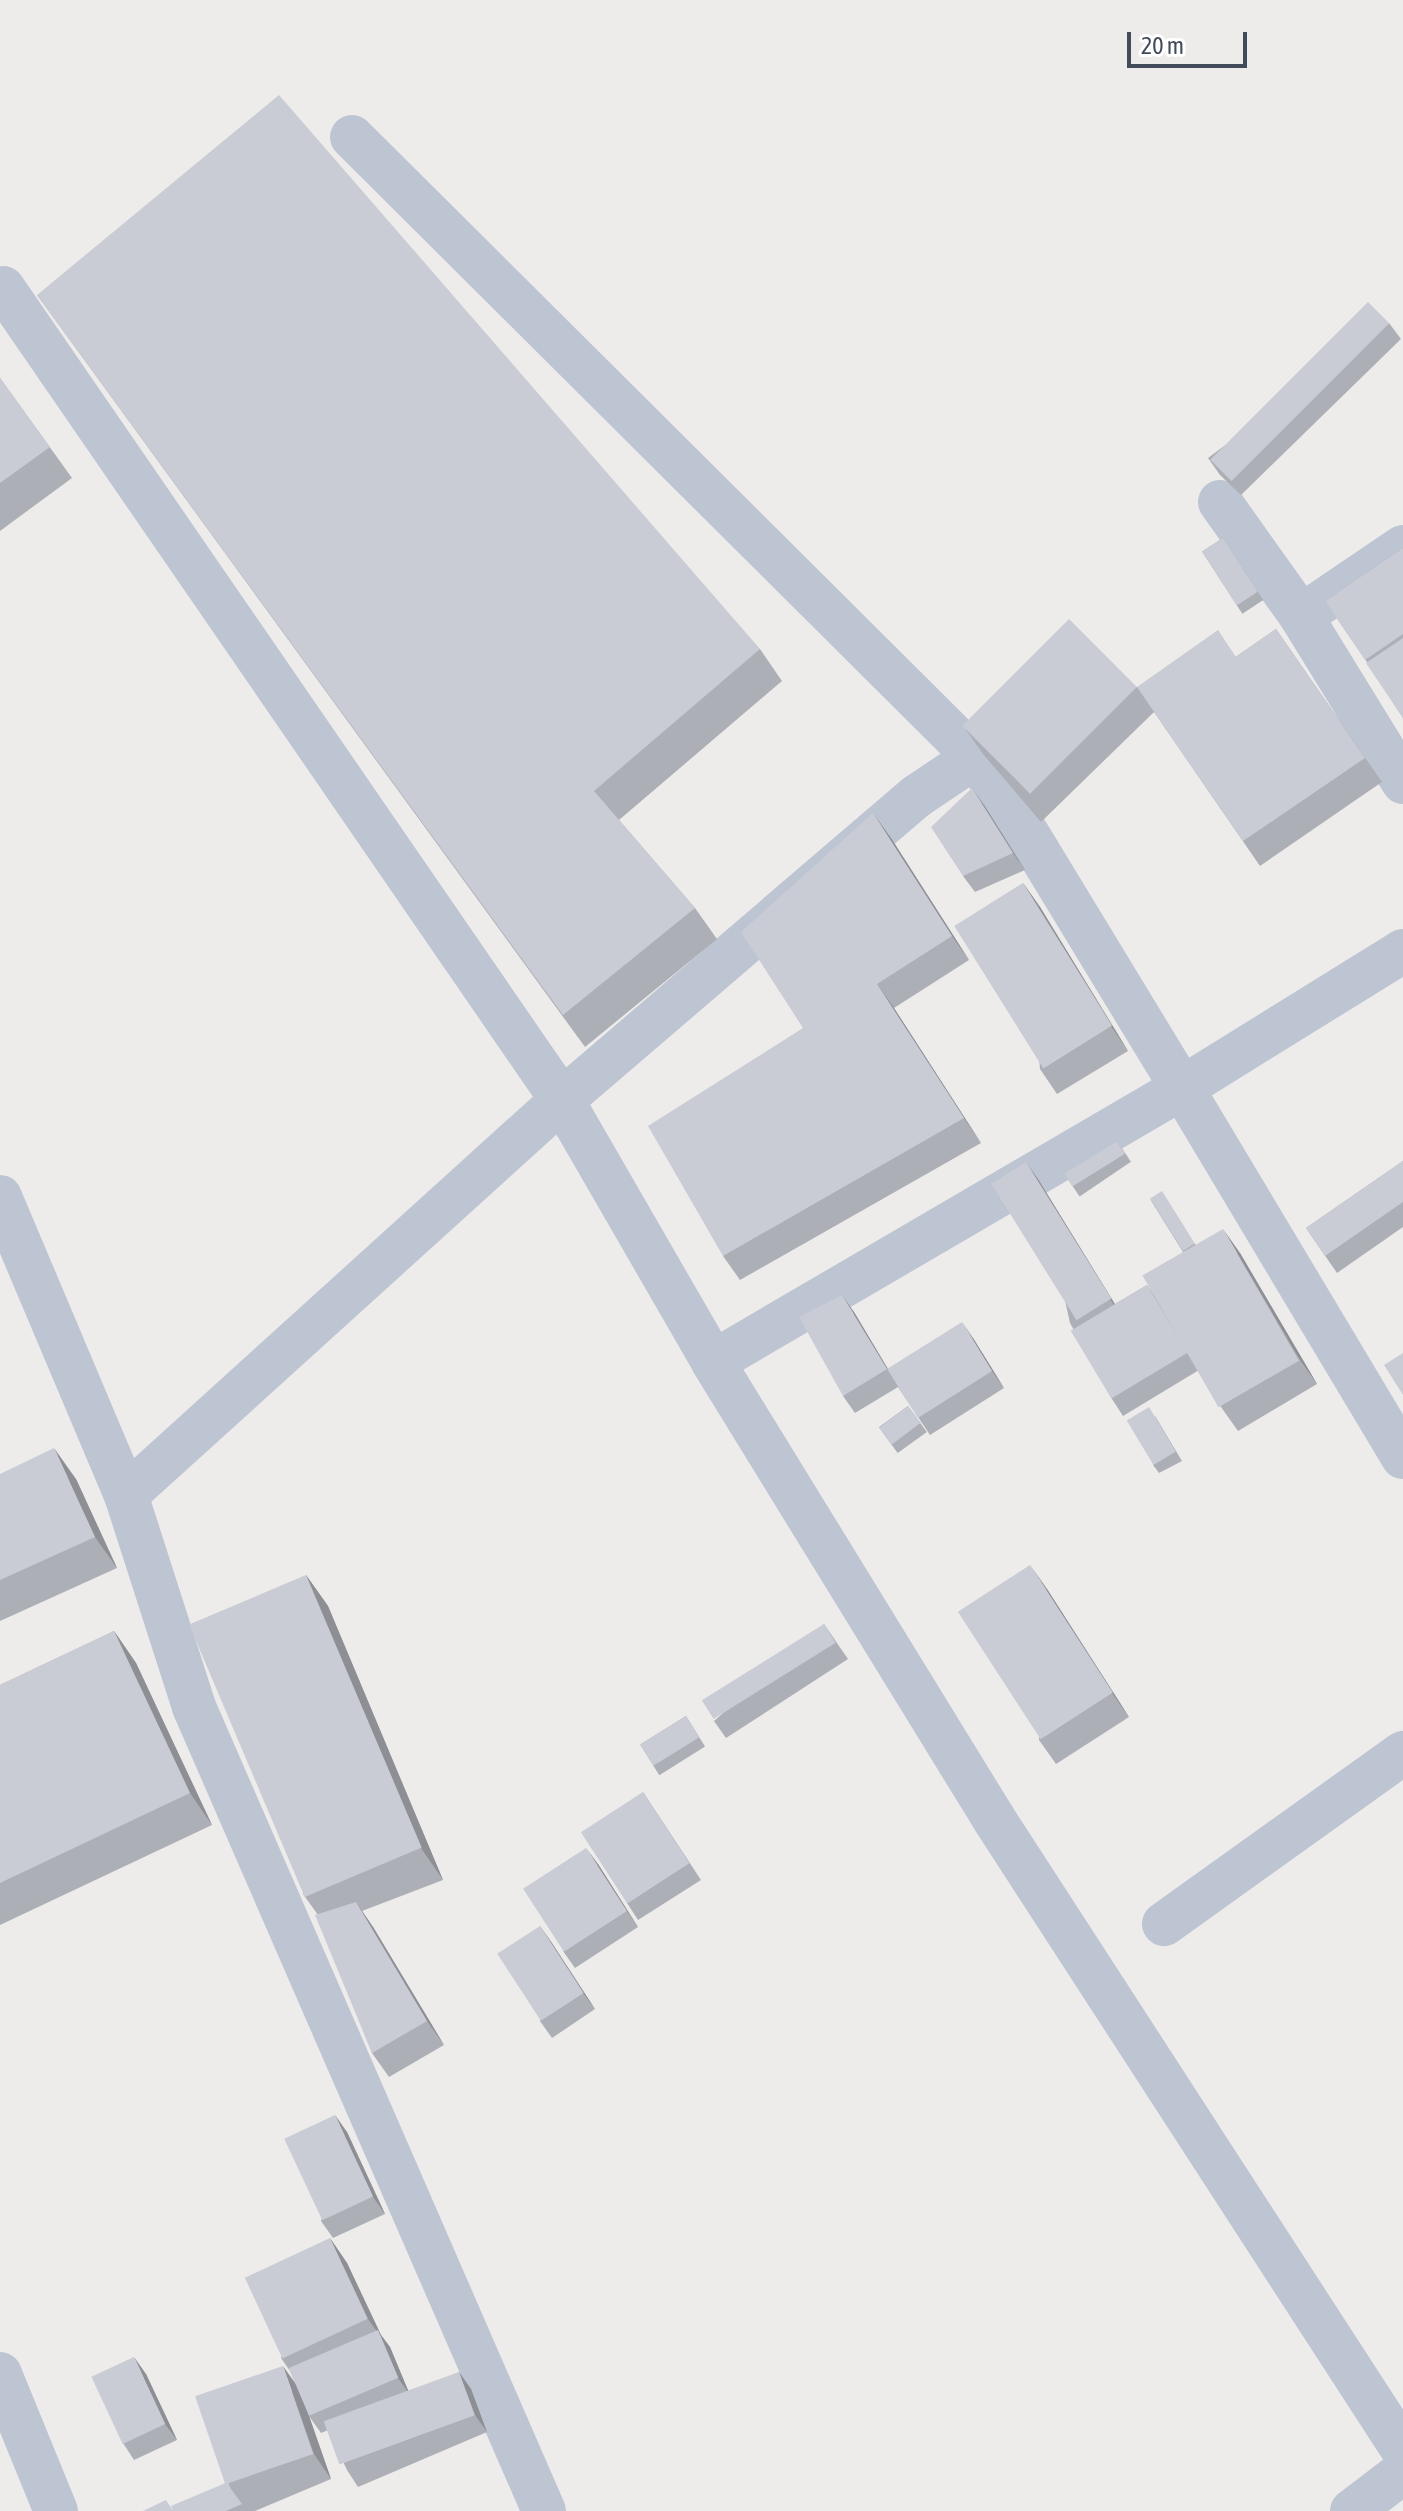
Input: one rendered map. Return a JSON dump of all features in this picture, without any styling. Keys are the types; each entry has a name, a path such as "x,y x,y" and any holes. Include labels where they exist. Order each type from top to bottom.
{"street":[{"path":"352,137 975,757 1022,825 1403,1457"},
{"path":"3,288 562,1100 713,1362 994,1819 1403,2450"},
{"path":"1220,502 1301,616 1403,782"},
{"path":"1301,616 1403,547"},
{"path":"126,1495 562,1100 917,796 975,757"},
{"path":"713,1362 1182,1088 1403,951"},
{"path":"0,1197 126,1495 194,1707 544,2511"},
{"path":"1164,1924 1403,1753"},
{"path":"0,2377 56,2511"}],"building":[{"path":"279,95 760,649 594,791 695,908 563,1015 37,295"},
{"path":"1368,302 1389,323 1232,481 1210,460"},
{"path":"0,378 50,447 0,483"},
{"path":"1223,538 1258,592 1237,605 1202,552"},
{"path":"1403,548 1403,634 1365,660 1325,601"},
{"path":"1069,619 1137,687 1030,794 962,726"},
{"path":"1276,629 1365,758 1243,841 1137,687 1218,630 1236,657"},
{"path":"1403,638 1403,718 1366,663"},
{"path":"972,788 1013,853 963,876 931,827"},
{"path":"873,813 952,936 877,984 964,1118 723,1256 648,1126 803,1028 741,932"},
{"path":"1023,883 1112,1025 1043,1068 954,926"},
{"path":"1117,1141 1125,1154 1072,1187 1064,1174"},
{"path":"1403,1161 1403,1202 1325,1256 1306,1228"},
{"path":"1026,1162 1111,1299 1077,1320 991,1184"},
{"path":"1162,1191 1195,1244 1183,1251 1150,1198"},
{"path":"1223,1229 1299,1361 1218,1407 1142,1276"},
{"path":"1147,1285 1188,1353 1111,1399 1071,1331"},
{"path":"842,1295 887,1369 843,1396 799,1317"},
{"path":"962,1322 992,1371 918,1418 887,1369"},
{"path":"1403,1353 1403,1395 1384,1365"},
{"path":"908,1406 921,1423 892,1444 879,1428"},
{"path":"1149,1407 1176,1452 1153,1465 1127,1420"},
{"path":"54,1448 95,1537 0,1580 0,1474"},
{"path":"1030,1565 1113,1692 1041,1739 958,1612"},
{"path":"306,1575 422,1847 305,1897 189,1625"},
{"path":"824,1624 836,1643 714,1719 702,1700"},
{"path":"114,1631 190,1793 0,1883 0,1685"},
{"path":"686,1716 699,1737 653,1766 640,1745"},
{"path":"643,1792 689,1863 627,1904 581,1832"},
{"path":"586,1848 627,1911 564,1952 523,1889"},
{"path":"356,1902 427,2021 372,2053 315,1915"},
{"path":"540,1926 584,1993 541,2021 497,1954"},
{"path":"335,2115 373,2197 322,2220 284,2139"},
{"path":"330,2238 368,2319 282,2358 245,2278"},
{"path":"378,2330 398,2378 309,2416 289,2368"},
{"path":"134,2357 165,2424 123,2444 91,2377"},
{"path":"283,2366 313,2454 225,2484 195,2396"},
{"path":"459,2372 475,2415 339,2464 324,2421"},
{"path":"228,2482 242,2504 226,2511 173,2511 171,2506"},
{"path":"166,2500 173,2511 143,2511"}]}
